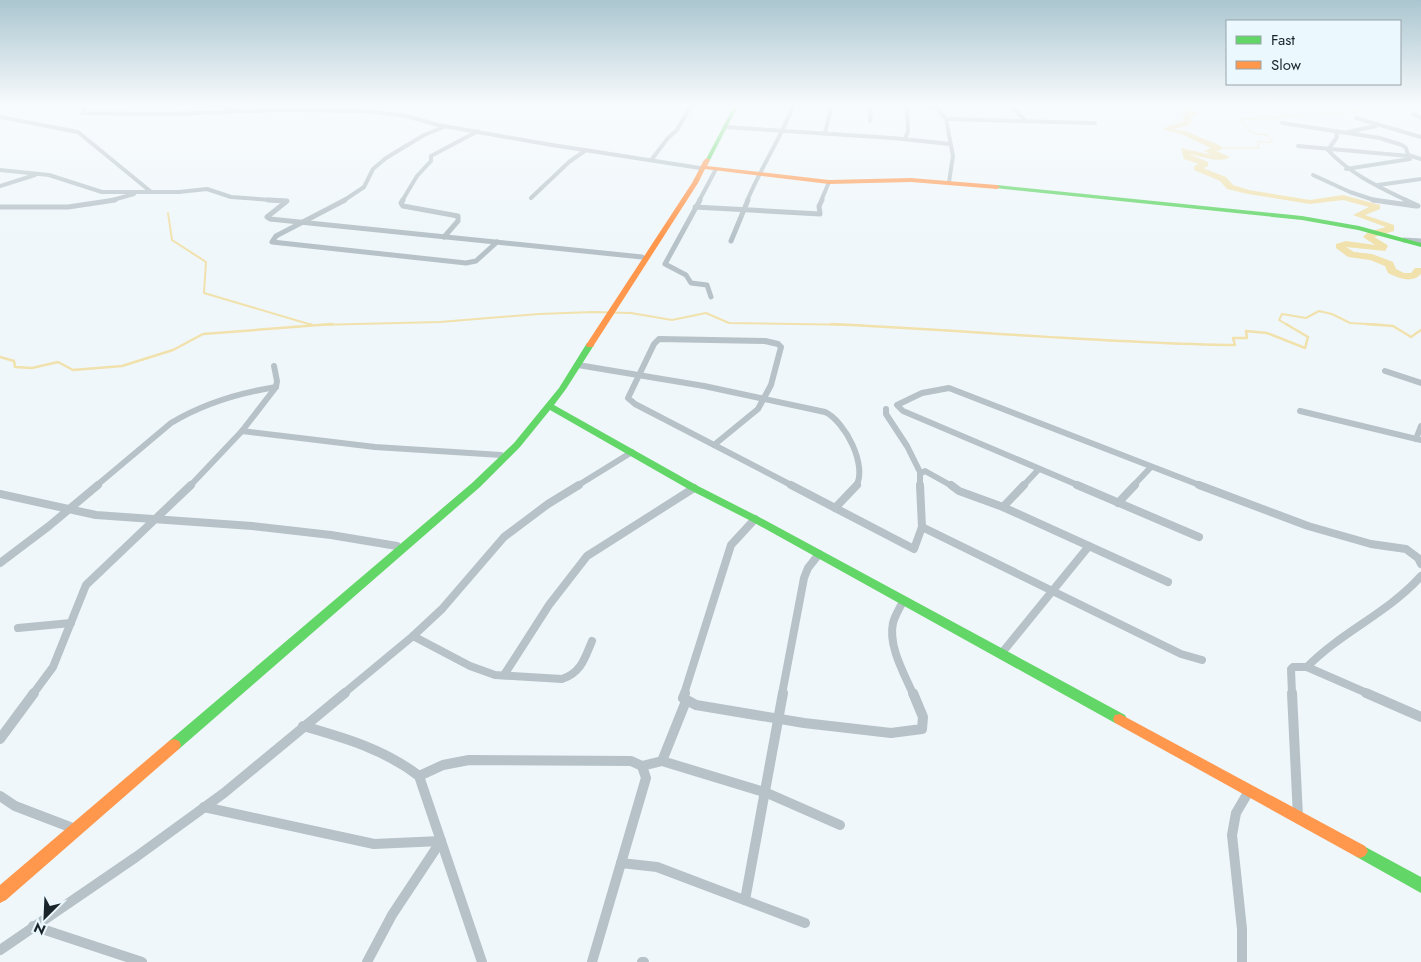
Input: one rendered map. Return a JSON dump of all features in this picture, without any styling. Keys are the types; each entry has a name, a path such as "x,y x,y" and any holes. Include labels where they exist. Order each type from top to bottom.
{"main road":[{"path":"0,887 70,827 108,798 476,485 517,445 549,406 578,365 690,191 712,149"},
{"path":"701,168 829,182 911,180 949,182 1302,218 1359,228 1397,240 1421,245"},
{"path":"0,895 108,798 501,455 536,415 701,168"},
{"path":"549,406 694,488 755,519 1421,885"}],"street":[{"path":"99,149 150,191"},
{"path":"401,149 373,169 364,186 357,192 304,223 276,236 272,242 466,263 476,261 497,242"},
{"path":"444,149 431,156 431,161 417,176 401,203 403,206 458,216 458,221 444,237"},
{"path":"580,149 701,168"},
{"path":"652,159 660,149"},
{"path":"731,241 758,174 773,149"},
{"path":"949,182 953,156 951,149"},
{"path":"1320,149 1420,158"},
{"path":"1405,149 1409,156"},
{"path":"531,198 568,162 586,150"},
{"path":"1328,150 1346,169 1420,206"},
{"path":"1346,169 1420,158"},
{"path":"711,297 707,285 692,283 686,275 665,264 716,169"},
{"path":"0,170 41,174 96,191 187,192 207,189 237,198 285,200 287,201 270,214 268,218 304,223 642,257"},
{"path":"16,180 24,172"},
{"path":"0,186 41,174"},
{"path":"1313,175 1368,200 1386,204 1420,206"},
{"path":"1378,185 1421,178"},
{"path":"695,207 820,214 819,206 829,182"},
{"path":"0,207 45,207 88,204 114,200 139,192"},
{"path":"1397,240 1421,241"},
{"path":"714,445 753,415 771,385 781,347 774,343 709,339 659,339 654,344 630,393 628,398 630,401 714,445 914,549 922,528 920,472 907,446 886,414 886,408"},
{"path":"578,365 764,398 826,413 836,419 846,433 857,458 860,474 858,483 835,508"},
{"path":"0,739 52,667 86,585 205,472 242,431 276,387 278,381 274,366"},
{"path":"1384,371 1421,383"},
{"path":"0,563 71,508 171,423 186,413 236,393 276,387"},
{"path":"1199,537 903,411 897,405 930,390 941,387 949,388 1308,526 1371,544 1406,549 1418,558 1421,564"},
{"path":"1300,411 1418,439 1421,426"},
{"path":"242,431 374,447 501,455"},
{"path":"0,950 136,857 204,807 413,636 442,609 504,538 516,527 548,504 632,452"},
{"path":"1118,503 1151,467"},
{"path":"1003,507 1038,470"},
{"path":"920,472 928,472 959,491 1003,507 1168,582"},
{"path":"504,675 549,605 587,556 694,488"},
{"path":"0,494 96,515 260,527 397,546"},
{"path":"755,519 731,545 685,690 683,698 686,701 696,705 777,719 891,733 922,728 923,717 896,654 893,636 893,623 903,601"},
{"path":"922,528 1181,654 1202,660"},
{"path":"1001,654 1088,546"},
{"path":"745,900 804,578 808,568 818,554"},
{"path":"1307,667 1316,656 1381,611 1414,585 1421,576"},
{"path":"18,628 71,623"},
{"path":"413,636 470,666 495,675 562,679 571,677 579,672 592,641"},
{"path":"1298,818 1291,669 1297,665 1307,667 1421,718"},
{"path":"662,761 686,701"},
{"path":"303,726 371,746 404,763 419,776 482,962"},
{"path":"419,776 437,766 454,761 469,760 631,761 642,766 662,761 766,793 840,825"},
{"path":"592,962 646,778 642,766"},
{"path":"1242,962 1242,929 1232,835 1234,820 1249,791"},
{"path":"0,796 15,806 70,827"},
{"path":"204,807 374,844 441,841"},
{"path":"367,962 392,915 441,841"},
{"path":"621,862 657,867 805,923"},
{"path":"33,926 142,962"}],"waterway":[{"path":"1215,149 1208,151 1226,157 1212,157 1184,150 1187,157 1205,164 1197,168 1223,179 1230,187 1248,192 1310,202 1343,197 1377,207 1357,215 1390,225 1391,229 1371,234 1368,237 1383,246 1382,249 1346,244 1339,246 1351,255 1372,257 1390,264 1391,271 1402,276 1414,276 1418,270 1421,271"},
{"path":"168,213 172,240 206,262 204,293 312,325 309,324"},
{"path":"1288,325 1279,320 1282,314 1306,318 1319,311 1332,314 1350,323 1384,325"},
{"path":"321,325 440,322 539,314 593,312 631,313 672,320 706,313 729,323 843,325"},
{"path":"321,325 332,324"},
{"path":"831,324 843,325"},
{"path":"843,325 1134,342 1235,345 1233,338 1247,338 1246,331 1267,333 1305,348 1308,337 1286,324"},
{"path":"1366,324 1393,326 1411,337 1421,330"},
{"path":"316,325 321,325"},
{"path":"0,357 14,361 15,367 32,368 58,362 73,370 122,366 173,350 203,334 321,325"},
{"path":"843,325 861,325"}],"traffic: fast":[{"path":"707,160 713,149"},
{"path":"997,187 1302,218 1359,228 1421,245"},
{"path":"174,745 476,485 517,445 562,389 590,345"},
{"path":"549,406 694,488 755,519 1120,719"},
{"path":"1360,851 1421,885"}],"traffic: slow":[{"path":"590,345 695,183 707,160"},
{"path":"703,167 829,182 911,180 997,187"},
{"path":"1120,719 1360,851"},
{"path":"0,895 174,745"}]}
